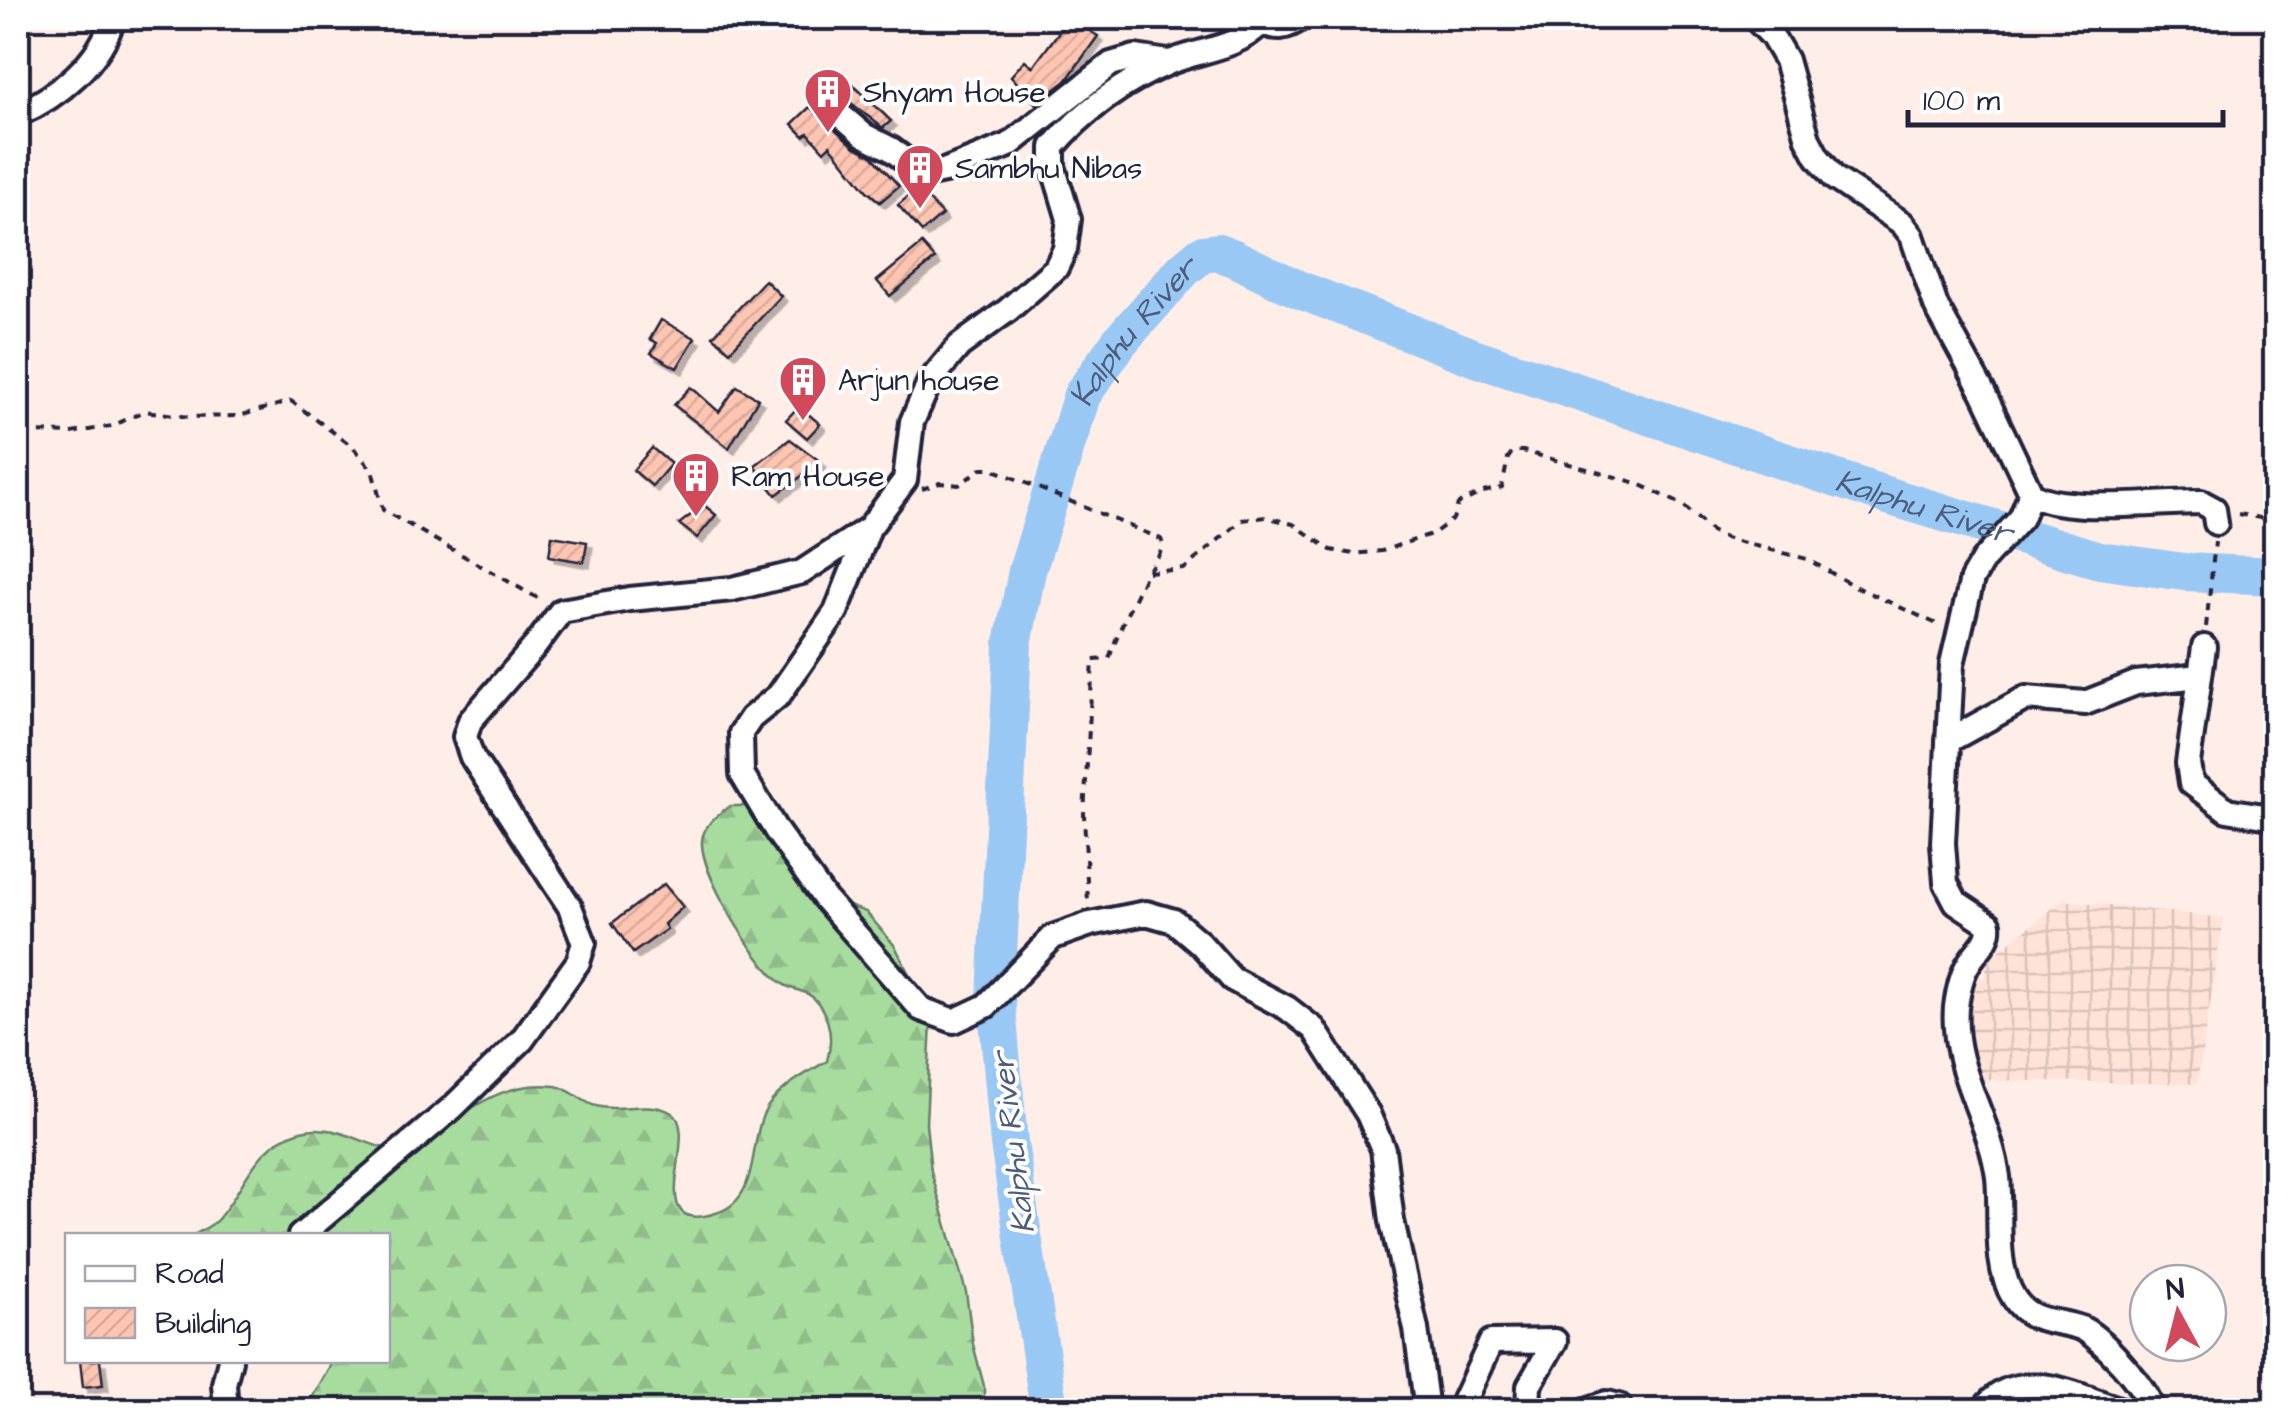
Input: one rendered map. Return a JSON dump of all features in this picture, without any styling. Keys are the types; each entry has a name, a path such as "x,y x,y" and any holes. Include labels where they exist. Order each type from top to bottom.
{"street":[{"path":"18,114 41,104 78,73 102,43 114,18"},
{"path":"1301,18 1278,29 1260,20 1248,36 1223,48 1168,62 1082,117 1053,147 1053,166 1069,219 1066,249 1056,268 959,346 930,381 912,422 905,480 868,528 836,612 825,630 779,695 751,718 741,733 742,774 825,899 921,1008 954,1020 986,1006 1053,938 1090,924 1146,913 1174,921 1200,942 1232,980 1287,1008 1314,1029 1368,1114 1383,1149 1392,1221 1416,1329 1426,1410"},
{"path":"1754,18 1772,36 1786,60 1808,138 1817,156 1834,178 1902,224 1912,236 1936,306 2031,493 2039,499 2092,505 2201,502 2214,509 2216,524"},
{"path":"822,100 864,134 925,174 944,171 1009,144 1111,64 1135,57 1168,62"},
{"path":"2031,493 2021,518 1982,560 1972,579 1952,664 1942,843 1946,883 1956,902 1990,924 1990,935 1968,963 1961,982 1956,1005 1957,1034 1962,1067 1998,1175 2009,1287 2025,1312 2095,1336 2147,1394 2151,1407 2148,1410"},
{"path":"304,1233 452,1108 522,1040 578,962 584,942 570,907 472,757 465,738 482,704 536,646 561,611 630,599 732,589 789,576 802,572 868,528"},
{"path":"2204,647 2188,763 2191,783 2227,810 2276,818"},
{"path":"1948,741 2026,698 2085,703 2136,683 2199,676"},
{"path":"1463,1410 1491,1342 1555,1341 1530,1386 1528,1410"},
{"path":"226,1410 224,1384 229,1363"},
{"path":"1983,1410 1998,1394 2037,1385 2059,1388 2122,1410"},
{"path":"1586,1410 1607,1402 1620,1410"}],"path":[{"path":"18,414 29,432 72,433 112,426 145,411 189,417 239,416 291,401 352,446 372,470 383,510 561,611"},
{"path":"1148,572 1184,568 1242,520 1266,517 1293,524 1331,550 1354,554 1382,551 1434,533 1453,519 1458,504 1482,492 1502,488 1513,450 1637,484 1683,505 1711,531 1725,538 1807,558 1854,586 1958,632"},
{"path":"905,480 916,489 940,483 959,486 982,468 999,471 1160,539 1163,544 1160,558 1148,572 1118,630 1109,659 1093,660 1084,814 1090,924"},
{"path":"2204,647 2216,524 2222,516 2236,514 2276,521"}],"shaded area":[{"path":"2063,900 2224,918 2197,1084 1981,1080 1967,1069 1966,992 1977,977 1987,977 1985,962"}],"green space":[{"path":"730,806 747,806 780,843 800,884 813,898 822,905 846,905 866,912 895,946 910,976 926,996 931,1022 926,1124 931,1171 966,1292 984,1386 984,1410 305,1410 332,1363 390,1363 390,1233 197,1233 218,1219 252,1168 285,1137 317,1129 391,1150 421,1149 465,1113 498,1094 535,1085 555,1086 596,1106 644,1106 672,1113 679,1124 681,1140 676,1197 681,1211 693,1217 716,1213 740,1197 768,1106 791,1084 827,1061 830,1038 826,1017 818,1003 783,984 768,970 730,915 704,855 703,835"}],"building":[{"path":"1069,18 1098,36 1066,81 1036,104 1011,76 1025,60 1033,67"},
{"path":"848,80 891,121 883,128 837,92"},
{"path":"810,107 855,147 872,156 899,186 880,202 830,145 824,151 808,133 804,136 792,124"},
{"name":"Sambhu Nibas","path":"918,188 942,215 922,232 898,205"},
{"path":"922,244 935,259 890,296 877,281"},
{"path":"765,280 781,296 730,351 713,336"},
{"path":"661,320 695,338 677,368 651,353 657,343 650,339"},
{"path":"737,386 758,399 729,448 674,405 691,387 719,412"},
{"name":"Arjun house","path":"799,406 820,424 807,438 786,420"},
{"path":"790,439 821,462 811,476 806,473 776,495 754,466"},
{"path":"652,448 671,464 652,486 633,470"},
{"name":"Ram House","path":"704,505 716,515 697,538 679,524"},
{"path":"552,536 587,542 584,562 549,556"},
{"path":"664,884 683,907 664,924 667,929 633,953 612,923"},
{"path":"80,1363 100,1363 103,1385 83,1387"}],"waterway":[{"name":"Kalphu River","path":"1049,1410 1009,1143 996,997 1013,644 1027,571 1082,395 1120,341 1202,254 1218,252 1234,258 1300,290 1473,357 1885,495 2099,560 2184,572 2276,576"}],"place":[{"name":"Shyam House","path":"828,134"},
{"name":"Sambhu Nibas","path":"920,210"},
{"name":"Arjun house","path":"803,422"},
{"name":"Ram House","path":"696,518"}]}
